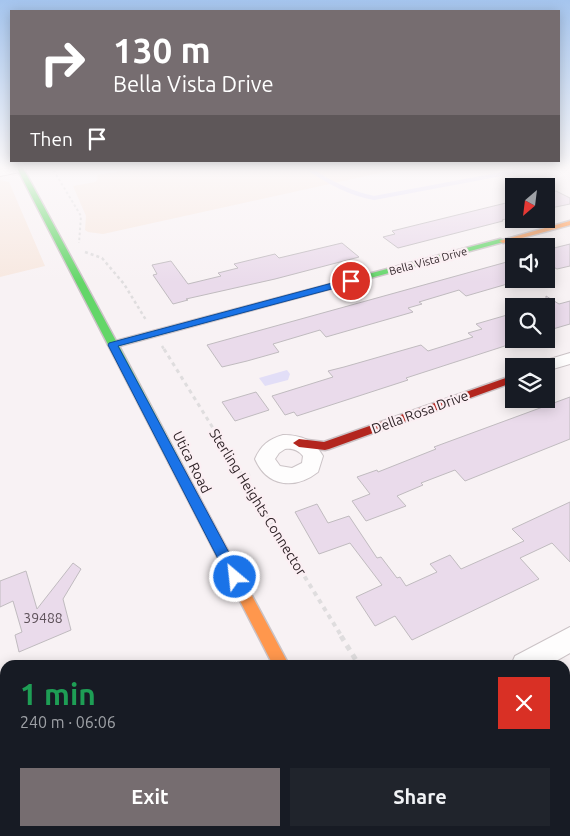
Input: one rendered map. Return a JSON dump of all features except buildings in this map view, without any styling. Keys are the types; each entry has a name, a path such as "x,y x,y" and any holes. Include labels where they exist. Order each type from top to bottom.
{"street":[{"name":"Utica Road","path":"39,205 278,660"},
{"name":"Bella Vista Drive","path":"112,345 570,223"},
{"path":"555,363 570,358"},
{"name":"Della Rosa Drive","path":"319,454 310,451 299,443 283,442 270,448 265,459 267,465 277,474 292,476 306,471 319,454 505,382"},
{"path":"533,660 570,639"}],"path":[{"path":"74,205 81,216 79,246"},
{"path":"83,250 87,254 102,258 124,284 148,324"},
{"name":"Sterling Heights Connector","path":"158,339 356,660"},
{"path":"242,476 250,474"}],"shaded area":[{"path":"0,205 19,205 45,266 0,277"},
{"path":"81,205 234,205 103,234 85,230 86,216"},
{"path":"287,370 290,374 288,380 265,386 259,378"}],"traffic: fast":[{"path":"39,205 175,463"},
{"path":"112,345 503,241"}],"traffic: slow":[{"path":"503,241 570,223"},
{"path":"175,463 278,660"}],"traffic: jam":[{"path":"299,443 325,446 505,381"}],"route":[{"path":"235,577 156,424 112,345 351,281"}]}
